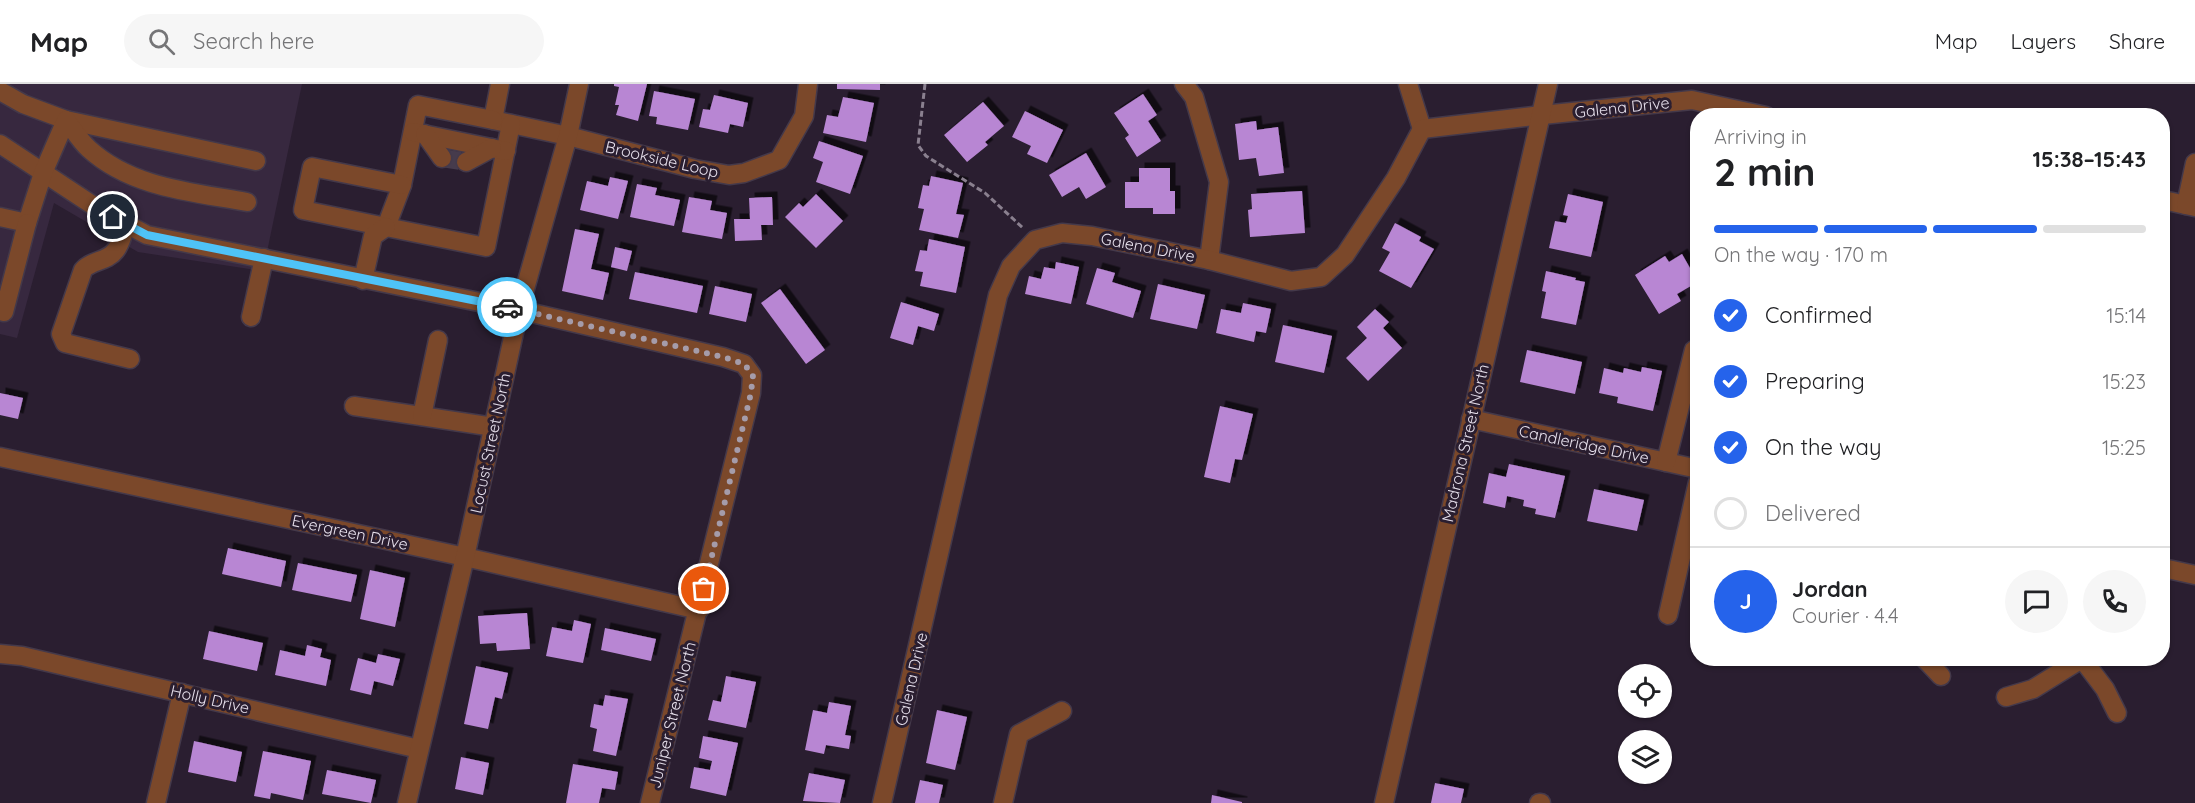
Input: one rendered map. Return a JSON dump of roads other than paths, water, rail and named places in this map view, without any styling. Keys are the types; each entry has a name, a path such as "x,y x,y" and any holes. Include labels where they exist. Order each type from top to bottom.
{"street":[{"path":"492,120 500,84"},
{"name":"Locust Street North","path":"407,803 465,557 519,310 568,136 579,84"},
{"name":"Brookside Loop","path":"419,133 418,105 568,136 695,169 729,175 744,173 779,160 804,117 808,84"},
{"path":"1184,84 1194,97 1220,182 1209,260"},
{"path":"1408,84 1422,129"},
{"name":"Madrona Street North","path":"1384,803 1548,84"},
{"path":"0,91 23,104 66,120 256,161"},
{"name":"Galena Drive","path":"882,803 998,295 1011,266 1035,240 1062,233 1092,236 1209,260 1291,280 1322,277 1345,255 1396,178 1422,129 1542,115 1692,92 1741,108"},
{"path":"0,311 4,312 27,223 43,173 66,120"},
{"path":"66,120 87,148 113,168 138,180 247,202"},
{"path":"402,185 312,167 303,210 486,247 499,150 512,124"},
{"path":"419,133 499,150"},
{"path":"419,133 442,158"},
{"path":"363,279 373,236 386,227 419,133"},
{"path":"0,144 100,210 147,235 519,310"},
{"path":"466,162 499,150"},
{"path":"2170,202 2190,206 2195,163"},
{"path":"0,217 27,223"},
{"path":"126,224 115,251 102,261 87,265 83,270 61,334 65,343 130,359"},
{"path":"251,317 264,258"},
{"name":"Juniper Street North","path":"519,310 723,357 744,364 753,375 751,393 699,610 650,803"},
{"path":"422,416 438,340"},
{"path":"1666,462 1690,366"},
{"path":"354,406 494,427"},
{"name":"Candleridge Drive","path":"1471,419 1690,467"},
{"name":"Evergreen Drive","path":"0,457 699,610"},
{"path":"1668,615 1690,517"},
{"path":"2170,570 2195,575"},
{"name":"Holly Drive","path":"0,654 22,656 419,749"},
{"path":"1932,666 1941,676"},
{"path":"2006,697 2033,689 2071,666"},
{"path":"2088,666 2105,689 2117,713"},
{"path":"156,803 182,693"},
{"path":"1004,803 1019,734 1062,711"}],"tunnel":[{"path":"442,158 466,162"}]}
